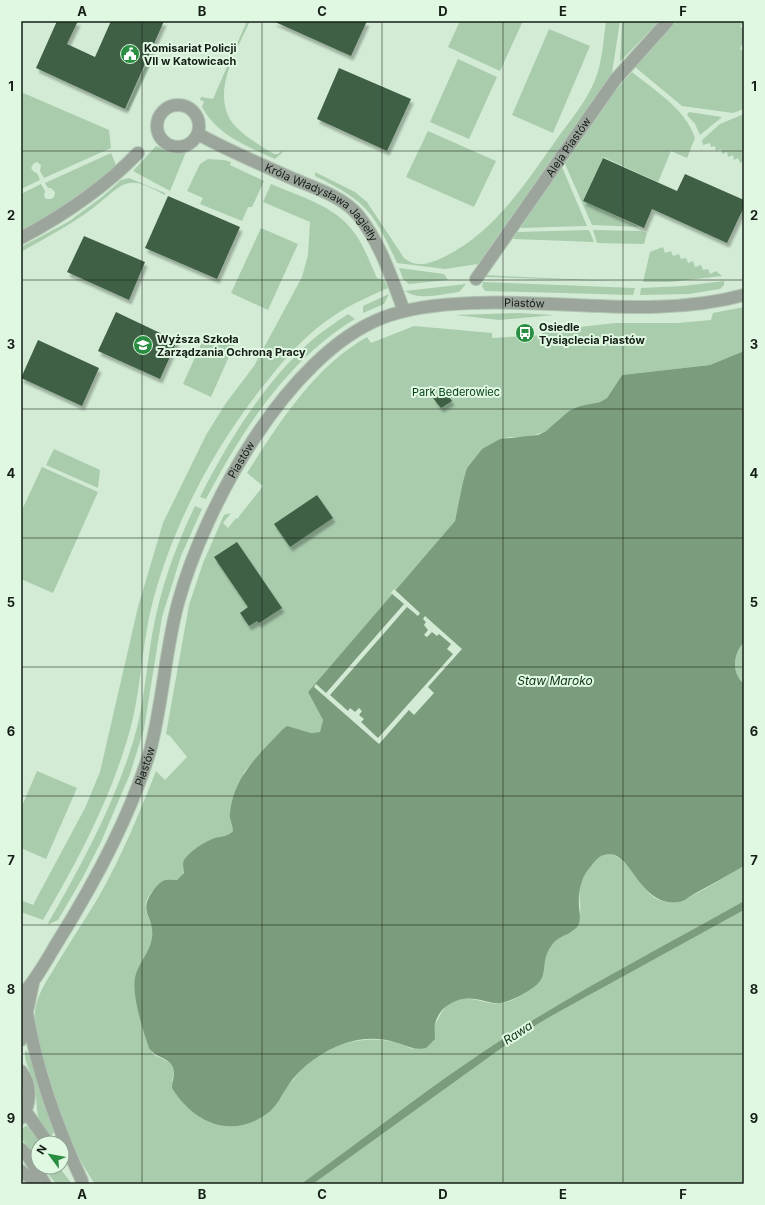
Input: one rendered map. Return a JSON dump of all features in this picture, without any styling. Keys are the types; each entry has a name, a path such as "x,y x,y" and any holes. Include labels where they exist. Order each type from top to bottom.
{"street":[{"name":"Aleja Piastów","path":"476,279 615,80 668,21"},
{"name":"Króla Władysława Jagiełły","path":"198,134 231,151 328,194 349,207 357,214 375,241 404,311"},
{"path":"21,238 59,216 89,196 123,168 138,153"},
{"name":"Piastów","path":"21,996 33,983 101,867 118,833 132,798 149,753 156,726 171,631 178,603 204,529 221,495 267,421 296,384 321,357 366,325 404,311 444,305 500,302 648,307 720,301 744,295"},
{"name":"Piastów","path":"21,1040 33,983"},
{"path":"27,1013 32,1040 59,1132 83,1183"},
{"path":"21,1071 28,1087 29,1099 23,1115 41,1135"},
{"path":"21,1149 28,1156 45,1184"},
{"path":"70,1168 83,1183"},
{"path":"21,1171 39,1184"}],"green space":[{"path":"247,21 250,21 227,74 224,88 224,102 228,115 240,131 254,142 274,154 278,154 281,151 282,153 275,159 234,139 216,126 202,107 204,101 200,100 201,97 213,99"},
{"path":"460,21 523,21 500,71 448,47"},
{"path":"606,21 620,21 612,73 478,264 445,269 397,263 382,231 366,210 346,193 315,176 315,172 355,192 367,202 404,258 414,263 425,264 446,256 464,246 480,233 509,204 580,107 591,89 598,73 602,56"},
{"path":"622,21 659,21 620,62"},
{"path":"677,21 743,21 740,27 744,28 744,40 740,49 744,51 744,109 733,113 682,106 635,67"},
{"path":"549,29 590,46 553,133 512,115"},
{"path":"458,59 497,77 469,139 430,122"},
{"path":"147,63 151,64 129,111 126,110"},
{"path":"632,72 677,109 691,128 695,138 687,158 671,151 658,182 603,157 583,201 640,227 592,225 565,164 616,90"},
{"path":"21,92 109,130 111,148 44,178 40,171 41,165 37,162 34,163 31,168 37,173 40,180 21,189"},
{"path":"689,112 722,117 700,135 695,124 687,115"},
{"path":"744,114 744,161 740,163 738,158 734,160 733,155 728,157 727,152 722,154 721,149 716,151 715,146 711,147 710,143 703,145 702,140 720,124"},
{"path":"428,131 496,161 474,207 406,177"},
{"path":"156,146 172,153 186,152 170,191 133,171"},
{"path":"111,153 116,165 95,185 71,202 21,231 21,194 41,184 45,191 44,196 46,199 51,199 54,197 55,192 51,188 48,188 45,183"},
{"path":"208,159 231,162 230,165 264,181 252,207 248,207 242,221 200,204 203,198 187,191 200,164"},
{"path":"562,167 587,226 520,228"},
{"path":"129,178 165,193 165,195 139,183 123,185 74,221 21,252 21,247 68,222 102,197 121,180"},
{"path":"271,184 327,208 345,222 360,242 377,278 384,280 388,288 341,311 316,329 290,353 249,404 231,430 200,483 186,510 174,539 154,597 146,632 133,720 120,761 102,808 80,854 43,920 21,912 21,900 33,905 85,808 100,772 138,607 163,523 206,435 226,403 254,366 302,277 308,255 310,222 263,202"},
{"path":"261,228 298,244 268,310 231,293"},
{"path":"588,230 594,242 513,239 517,232"},
{"path":"593,230 641,231 647,233 644,244 597,243"},
{"path":"663,247 665,253 671,251 673,256 679,254 681,259 686,258 688,263 693,261 695,267 701,265 703,270 708,269 710,274 716,271 722,276 670,282 643,282 650,252"},
{"path":"399,268 444,274 448,280 409,284 403,279"},
{"path":"486,275 502,276 637,282 486,277"},
{"path":"724,281 724,285 720,289 689,294 640,295 641,288 683,286"},
{"path":"483,282 635,288 633,295 485,291 482,286"},
{"path":"466,284 459,292 438,295 417,296 405,291"},
{"path":"389,294 384,304 363,313 363,306"},
{"name":"Park Bederowiec","path":"744,307 744,351 710,365 622,375 607,398 600,402 580,406 546,431 529,437 509,437 482,449 467,468 455,521 308,692 323,720 320,732 311,733 293,728 282,730 244,772 230,820 233,826 233,831 226,836 208,841 201,845 184,869 180,878 177,880 167,879 149,895 146,902 146,910 153,933 145,958 147,1040 153,1054 170,1063 174,1069 172,1080 185,1105 202,1119 255,1100 285,1087 291,1083 306,1065 330,1049 357,1041 385,1040 399,1043 412,1049 430,1031 445,1008 454,1001 461,999 473,999 490,1003 502,1003 525,993 536,985 541,979 545,956 550,946 558,939 574,931 580,916 579,891 581,882 594,861 603,855 612,854 620,859 651,895 660,900 670,902 682,901 744,866 744,901 529,1023 467,1063 301,1184 95,1184 72,1143 56,1100 35,1030 36,1005 46,983 98,898 122,852 156,771 165,780 187,757 170,736 166,734 189,605 203,563 224,515 231,513 223,523 228,528 263,486 247,473 285,416 314,380 330,364 348,349 367,337 371,343 414,326 492,333 492,338 542,335 542,331 616,323 677,323 711,320 713,313"},
{"path":"518,313 554,315 499,320 455,315"},
{"path":"348,314 355,319 308,355 287,376 268,399 235,448 206,499 200,497 235,434 248,414 278,375 311,341 324,330"},
{"path":"206,333 234,345 211,397 183,384"},
{"path":"54,449 100,470 98,488 46,465"},
{"path":"42,467 98,492 53,593 21,579 21,512"},
{"path":"195,506 202,509 181,556 162,617 144,729 130,774 101,842 83,877 58,920 47,925 95,836 125,766 140,715 152,635 159,602 181,537"},
{"path":"744,642 744,684 737,674 735,663 740,647"},
{"path":"37,771 77,788 46,859 21,848 21,808"},
{"path":"744,910 744,1184 313,1184 521,1034"},
{"path":"26,1051 29,1053 54,1132 52,1135 45,1131 39,1119 34,1082 28,1067"},
{"path":"25,1126 29,1127 35,1135 30,1135 30,1150 21,1138 21,1131"},
{"path":"49,1175 65,1175 72,1184 56,1184"}],"water":[{"name":"Staw Maroko","path":"744,351 744,642 740,647 736,658 735,669 740,680 744,684 744,866 682,901 664,901 653,896 621,859 613,855 604,855 598,858 588,870 581,884 579,895 580,918 577,927 555,941 546,955 543,974 540,981 522,995 501,1003 469,998 450,1004 445,1007 437,1018 435,1026 435,1039 426,1048 414,1048 382,1039 364,1039 337,1046 320,1055 305,1066 293,1079 279,1101 269,1112 242,1125 228,1126 215,1124 203,1119 191,1111 181,1101 172,1088 174,1072 171,1063 152,1052 149,1048 136,1000 136,974 149,948 152,938 151,924 146,908 150,895 161,882 165,880 177,880 184,873 184,860 190,853 207,841 227,835 233,831 230,813 236,788 248,767 282,730 287,726 311,733 320,732 323,720 308,692 455,521 467,468 482,449 500,439 538,435 546,431 569,411 580,406 600,402 607,398 622,375 710,365"},
{"name":"Rawa","path":"744,901 744,910 521,1034 313,1184 301,1184 421,1095 495,1044 587,988"}],"pier":[{"path":"394,589 420,613 418,616 407,607 330,695 348,711 350,708 355,712 359,708 362,711 359,715 364,719 361,722 378,738 453,654 447,649 451,644 439,634 437,636 432,632 427,637 424,635 428,630 424,625 426,622 423,619 425,616 462,649 428,687 434,693 414,715 409,710 379,744 314,687 316,684 326,693 404,604 391,593 389,595"}],"building":[{"path":"57,21 78,21 67,44 95,57 111,21 164,21 125,109 36,68"},
{"path":"273,21 367,21 351,56"},
{"path":"339,68 411,99 387,151 317,119"},
{"path":"603,158 677,191 685,174 744,200 744,207 727,243 652,209 644,228 583,201"},
{"path":"168,196 240,227 217,279 145,248"},
{"path":"84,236 145,262 129,300 67,272"},
{"path":"116,312 177,341 160,379 98,351"},
{"path":"38,340 99,368 82,406 21,378"},
{"path":"444,390 452,401 441,408 433,398"},
{"path":"317,495 333,518 290,547 274,524"},
{"path":"237,542 282,608 259,623 257,621 249,626 240,613 248,607 214,557"}],"place":[{"name":"Komisariat Policji VII w Katowicach","path":"130,54"},
{"name":"Osiedle Tysiąclecia Piastów","path":"525,333"},
{"name":"Wyższa Szkoła Zarządzania Ochroną Pracy","path":"143,345"}]}
